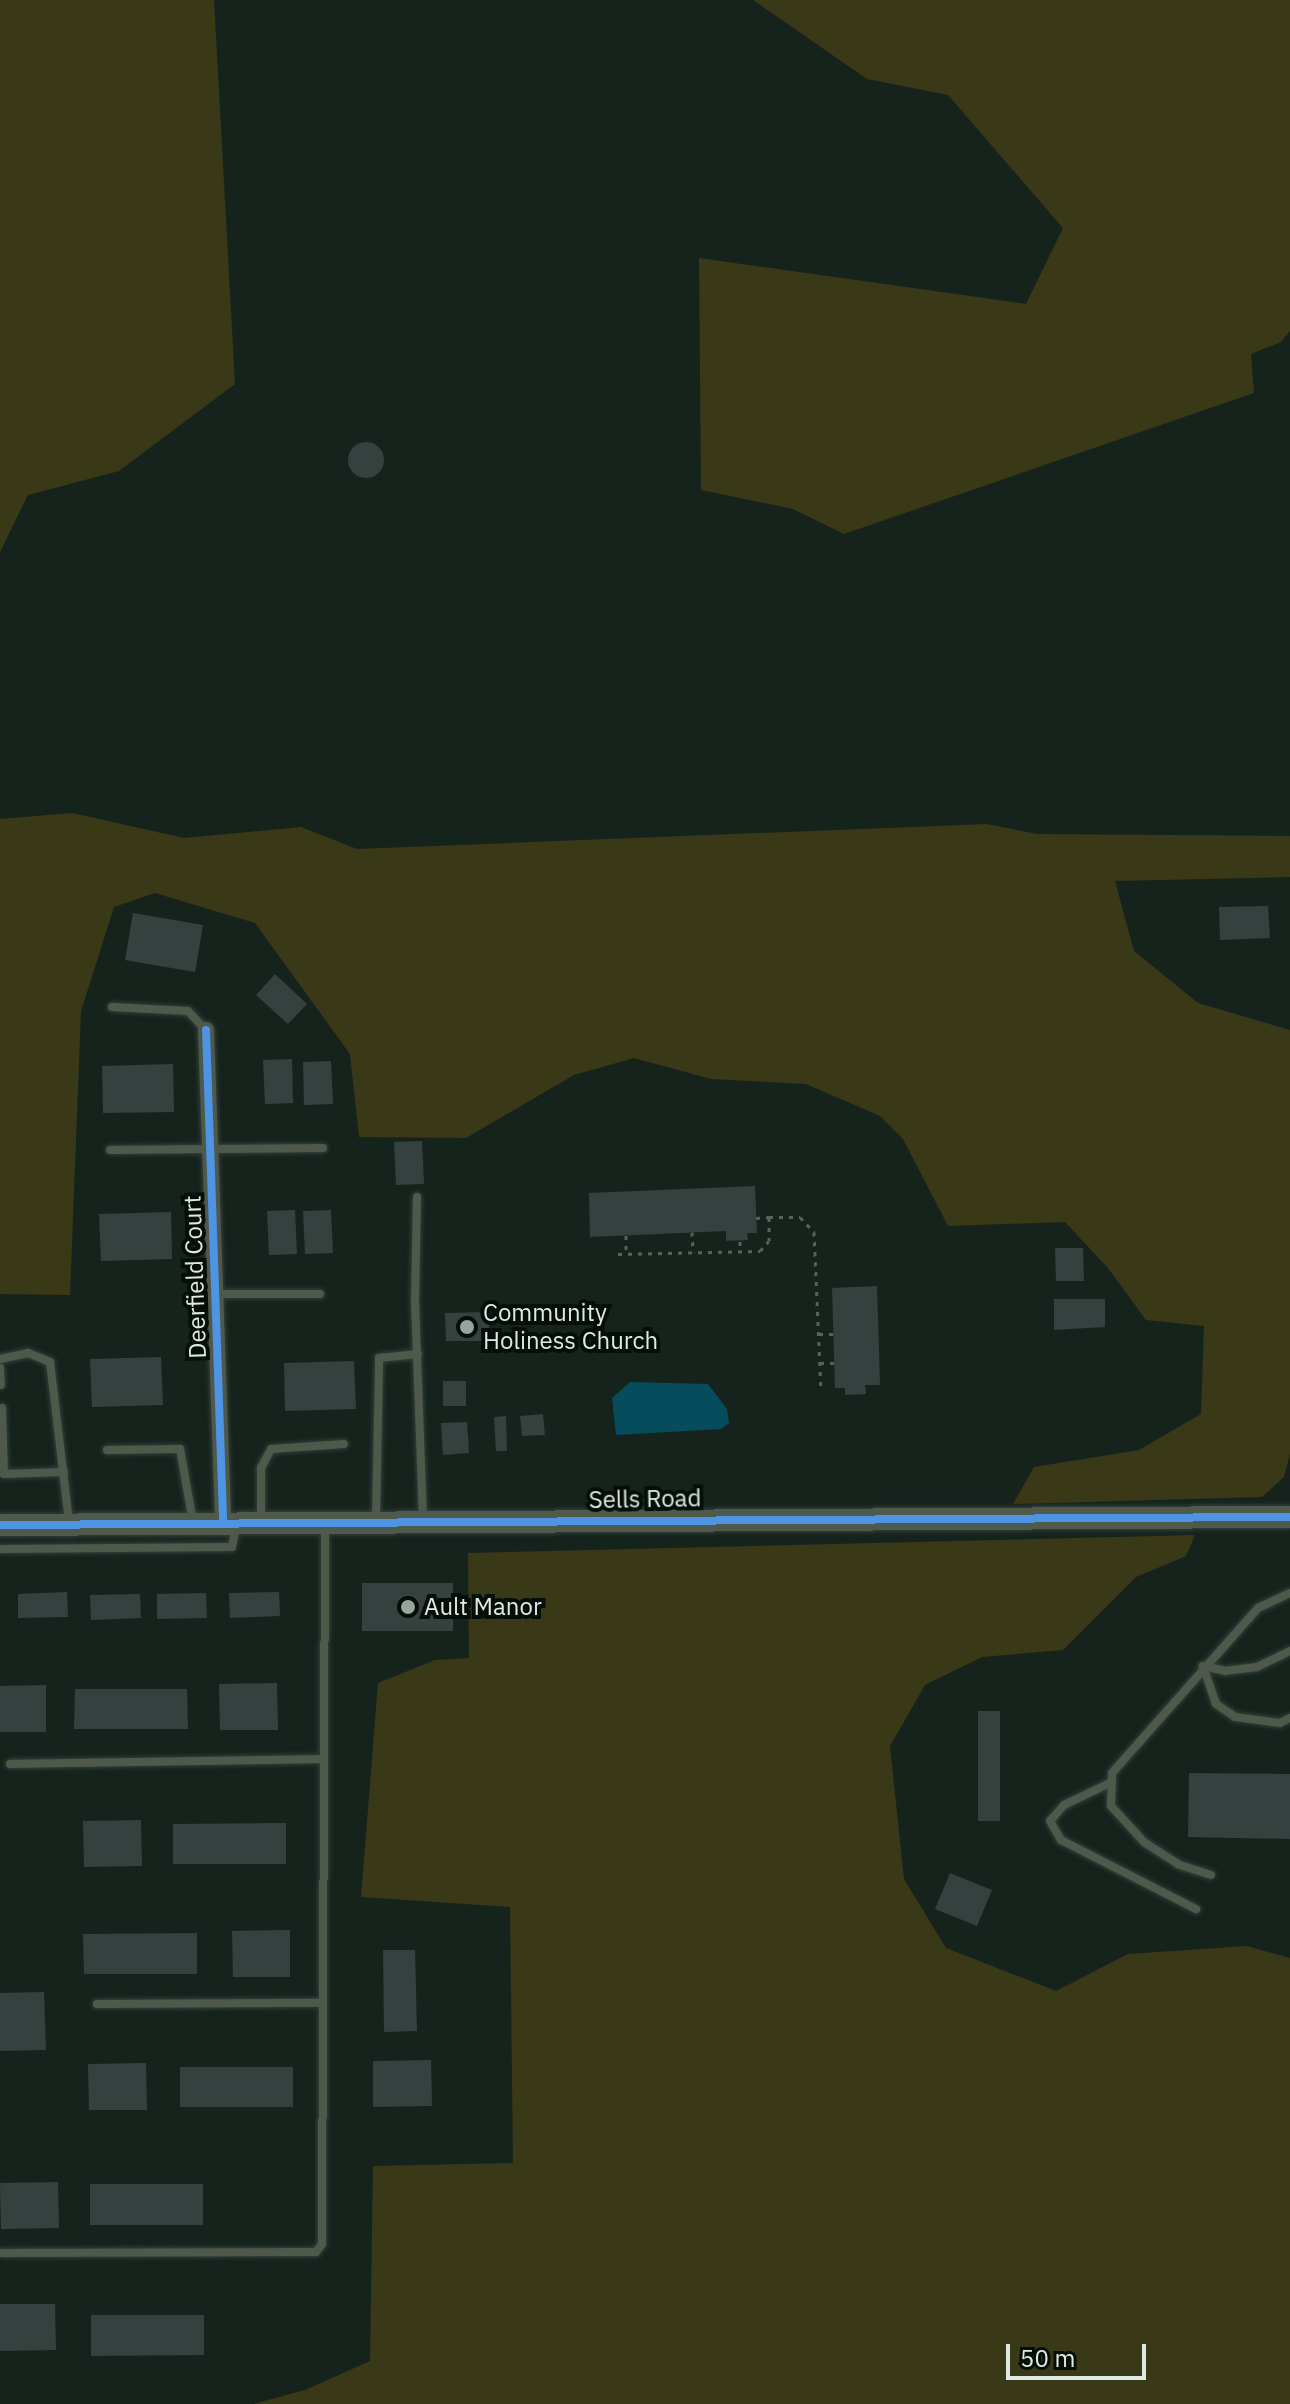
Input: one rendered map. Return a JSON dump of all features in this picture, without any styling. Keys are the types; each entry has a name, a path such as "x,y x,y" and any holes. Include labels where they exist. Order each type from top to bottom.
{"street":[{"name":"Deerfield Court","path":"206,1030 229,1522"},
{"name":"Sells Road","path":"0,1525 1290,1517"}],"lane":[{"path":"112,1007 188,1011 206,1030"},
{"path":"110,1150 323,1148"},
{"path":"417,1197 415,1301 423,1522"},
{"path":"216,1294 320,1294"},
{"path":"0,1359 28,1353 50,1362 69,1523"},
{"path":"376,1522 379,1358 418,1354"},
{"path":"0,1368 1,1385"},
{"path":"2,1408 4,1474 64,1472"},
{"path":"261,1523 261,1468 271,1449 344,1444"},
{"path":"107,1450 180,1449 193,1523"},
{"path":"0,1549 232,1547 238,1539 229,1522"},
{"path":"2,2253 316,2252 322,2244 325,1522"},
{"path":"96,1523 97,1548"},
{"path":"164,1523 166,1548"},
{"path":"24,1524 26,1549"},
{"path":"1211,1875 1178,1864 1144,1842 1111,1806 1112,1773 1203,1666 1258,1608 1290,1593"},
{"path":"1203,1666 1226,1671 1257,1667 1290,1651"},
{"path":"1203,1666 1216,1704 1235,1717 1280,1723 1290,1718"},
{"path":"10,1764 324,1759"},
{"path":"1112,1782 1064,1805 1050,1821 1061,1840 1196,1909"},
{"path":"97,2004 323,2003"}],"path":[{"path":"618,1254 766,1248 769,1217"},
{"path":"756,1218 800,1217 814,1232 821,1390"},
{"path":"692,1232 693,1252"},
{"path":"626,1235 626,1254"},
{"path":"740,1241 740,1251"},
{"path":"819,1334 833,1334"},
{"path":"820,1363 834,1363"}],"shaded area":[{"path":"0,0 214,0 235,384 119,471 28,495 0,552"},
{"path":"753,0 1290,0 1290,331 1281,342 1251,354 1254,393 844,534 793,509 701,490 699,258 1026,304 1063,228 948,95 867,79"},
{"path":"72,813 184,838 301,827 357,849 987,824 1037,834 1290,836 1290,877 1115,881 1134,951 1198,1003 1290,1030 1290,1454 1284,1477 1262,1497 1013,1504 1034,1467 1139,1450 1201,1414 1204,1326 1146,1320 1108,1268 1065,1222 948,1226 903,1139 880,1116 806,1084 711,1079 634,1058 574,1075 466,1138 359,1137 350,1054 255,923 155,893 114,907 81,1011 70,1295 0,1294 0,819"},
{"path":"1195,1535 1186,1556 1136,1577 1063,1650 982,1657 925,1685 890,1746 904,1879 946,1948 1056,1991 1128,1954 1247,1946 1290,1958 1290,2404 253,2404 305,2390 370,2361 373,2166 513,2163 510,1907 361,1897 378,1683 435,1660 469,1658 468,1553"}],"water":[{"path":"630,1382 708,1384 727,1409 729,1423 721,1429 616,1435 612,1398"}],"building":[{"path":"366,442 379,447 384,460 379,473 366,478 353,473 348,460 353,447"},
{"path":"1268,906 1270,938 1220,940 1219,907"},
{"path":"133,913 203,925 195,972 125,960"},
{"path":"275,974 307,1004 288,1024 256,995"},
{"path":"292,1059 293,1103 265,1104 263,1060"},
{"path":"331,1061 333,1104 304,1105 303,1062"},
{"path":"173,1064 174,1112 103,1113 102,1066"},
{"path":"422,1141 424,1184 396,1185 394,1142"},
{"path":"755,1186 757,1233 747,1233 748,1240 726,1241 726,1231 590,1237 589,1193"},
{"path":"295,1210 297,1254 269,1255 267,1211"},
{"path":"331,1210 333,1253 305,1254 303,1211"},
{"path":"171,1212 172,1259 101,1261 99,1214"},
{"path":"1055,1248 1083,1248 1084,1281 1056,1281"},
{"path":"877,1286 880,1385 865,1385 866,1394 845,1395 845,1388 835,1388 832,1288"},
{"path":"1054,1299 1105,1299 1105,1327 1054,1330"},
{"name":"Community Holiness Church","path":"489,1312 489,1341 446,1341 445,1313"},
{"path":"161,1357 163,1405 92,1407 90,1359"},
{"path":"354,1361 356,1409 285,1411 284,1363"},
{"path":"443,1381 466,1381 466,1406 443,1406"},
{"path":"543,1414 545,1435 522,1436 520,1416"},
{"path":"506,1416 507,1451 496,1451 494,1417"},
{"path":"467,1422 469,1453 443,1455 441,1423"},
{"name":"Ault Manor","path":"362,1583 453,1583 453,1631 362,1631"},
{"path":"67,1592 68,1617 18,1618 18,1594"},
{"path":"279,1592 280,1616 230,1618 229,1593"},
{"path":"206,1593 207,1618 157,1619 157,1594"},
{"path":"140,1594 141,1618 91,1620 90,1595"},
{"path":"277,1683 278,1730 220,1730 219,1684"},
{"path":"46,1685 46,1732 0,1732 0,1686"},
{"path":"75,1689 187,1689 188,1729 74,1729"},
{"path":"978,1711 1000,1711 1000,1821 978,1821"},
{"path":"1189,1773 1290,1774 1290,1839 1188,1837"},
{"path":"141,1820 142,1866 84,1867 83,1821"},
{"path":"286,1823 286,1864 173,1864 173,1824"},
{"path":"950,1873 992,1890 977,1926 935,1909"},
{"path":"290,1930 290,1977 233,1977 232,1931"},
{"path":"197,1933 197,1974 84,1974 83,1934"},
{"path":"383,1950 415,1950 417,2031 384,2032"},
{"path":"44,1992 46,2050 0,2051 0,1993"},
{"path":"431,2060 432,2106 373,2107 373,2061"},
{"path":"146,2063 147,2110 89,2110 88,2064"},
{"path":"180,2067 293,2067 293,2107 180,2107"},
{"path":"58,2182 59,2228 1,2229 0,2183"},
{"path":"90,2184 203,2184 203,2225 90,2225"},
{"path":"0,2304 55,2304 56,2350 0,2351"},
{"path":"91,2315 204,2315 204,2355 91,2356"}],"cycle path":[{"path":"206,1030 223,1523"},
{"path":"0,1525 1290,1517"}],"place":[{"name":"Community Holiness Church","path":"467,1327"},
{"name":"Ault Manor","path":"408,1607"}]}
